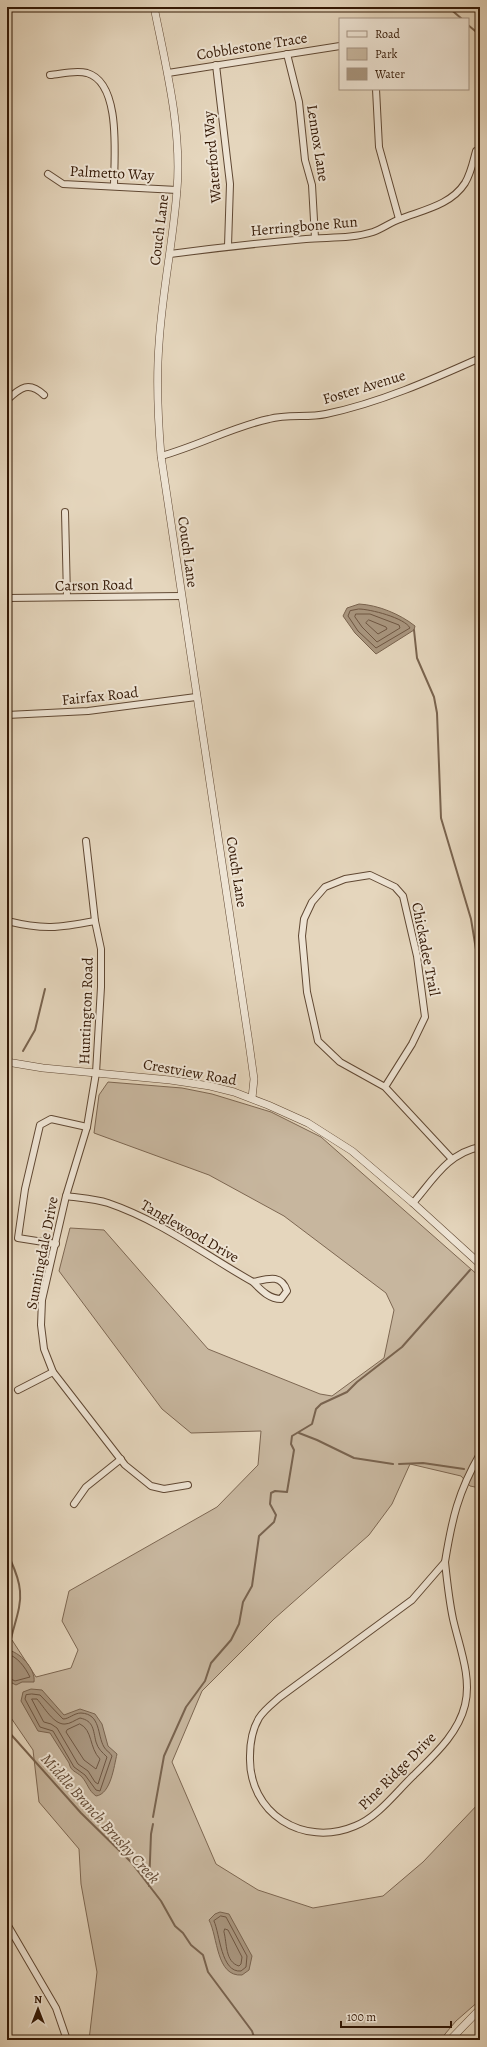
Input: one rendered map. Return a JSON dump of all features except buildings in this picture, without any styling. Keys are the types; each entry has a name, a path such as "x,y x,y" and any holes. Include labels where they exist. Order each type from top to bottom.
{"street":[{"name":"Couch Lane","path":"154,7 168,73 174,112 177,190 159,344 157,403 161,456 249,1043 254,1079 252,1098"},
{"name":"Cobblestone Trace","path":"168,73 339,46"},
{"name":"Lennox Lane","path":"287,54 299,102 305,160 312,186 315,238"},
{"name":"Waterford Way","path":"216,66 230,184 228,246"},
{"path":"50,75 74,72 87,73 101,82 108,94 114,121 114,186"},
{"path":"376,90 379,147 399,219"},
{"name":"Herringbone Run","path":"170,254 228,246 315,238 340,238 373,232 399,219 434,207 452,196 465,183 470,173 476,151"},
{"name":"Palmetto Way","path":"48,174 63,184 177,190"},
{"name":"Foster Avenue","path":"161,456 187,449 268,419 283,416 324,414 343,410 440,376 480,358"},
{"path":"7,400 21,388 28,386 37,388 44,395"},
{"path":"65,512 66,597"},
{"name":"Carson Road","path":"7,598 181,596"},
{"name":"Fairfax Road","path":"7,715 88,712 196,697"},
{"name":"Huntington Road","path":"86,841 95,921 101,950 102,987 96,1073"},
{"name":"Chickadee Trail","path":"385,1087 412,1044 425,1017 418,956 403,896 395,887 370,876 345,879 325,887 312,902 304,919 302,936 307,992 318,1041 340,1062 385,1087 451,1158"},
{"path":"7,921 34,927 50,928 95,921"},
{"name":"Crestview Road","path":"7,1062 170,1080 210,1086 252,1098 308,1123 352,1151 413,1203 480,1264"},
{"name":"Sunningdale Drive","path":"96,1073 87,1127 66,1196 42,1300 41,1325 44,1349 53,1372 121,1459 139,1477 151,1486 164,1489 188,1485"},
{"path":"56,1244 18,1238 25,1189 40,1125 52,1119 87,1127"},
{"path":"413,1203 451,1158 469,1149 480,1147"},
{"name":"Tanglewood Drive","path":"66,1196 107,1202 137,1214 166,1229 253,1282 263,1292 274,1299 281,1298 287,1291 284,1284 279,1279 272,1277 253,1282"},
{"path":"18,1390 53,1372"},
{"name":"Pine Ridge Drive","path":"445,1562 412,1600 280,1697 268,1707 258,1719 250,1746 250,1770 256,1790 261,1800 274,1816 293,1827 309,1832 332,1832 356,1826 376,1812 439,1750 450,1736 460,1719 465,1704 467,1690 464,1665 449,1596 445,1562 454,1510 462,1486 480,1454"},
{"path":"74,1504 86,1487 121,1459"},
{"path":"7,1924 56,2008 67,2040"},
{"path":"450,2040 480,2009"}],"green space":[{"path":"108,1082 182,1088 212,1094 271,1112 321,1137 480,1277 480,1488 470,1486 461,1476 410,1464 392,1504 369,1535 274,1619 202,1691 172,1762 216,1864 258,1890 313,1908 383,1896 423,1862 480,1802 480,2000 456,2021 440,2040 89,2040 97,1972 81,1884 79,1849 39,1802 33,1750 7,1712 7,1644 12,1640 36,1677 71,1668 78,1650 62,1621 69,1591 217,1507 258,1465 261,1431 191,1433 162,1409 59,1271 70,1228 104,1230 208,1349 320,1394 332,1396 384,1358 394,1310 386,1293 284,1216 209,1175 94,1133 99,1095"}],"water":[{"path":"359,604 374,606 396,614 415,626 414,630 376,654 355,633 343,616 347,608"},
{"path":"7,1650 17,1654 30,1666 34,1677 34,1682 22,1682 16,1685 8,1681"},
{"path":"31,1689 42,1690 64,1715 80,1709 95,1714 102,1724 108,1746 117,1754 111,1779 101,1794 96,1796 82,1777 72,1770 50,1733 38,1731 21,1701 23,1692"},
{"path":"220,1912 229,1914 252,1956 249,1970 242,1975 233,1974 227,1970 219,1955 209,1920 215,1914"}],"waterway":[{"path":"448,7 461,18"},
{"path":"469,26 480,35"},
{"path":"414,630 417,658 434,697 437,713 441,818 471,919 480,974"},
{"path":"23,1051 35,1030 45,989"},
{"path":"7,1094 10,1080"},
{"path":"153,1817 164,1756 186,1707 205,1681 211,1663 231,1640 239,1624 243,1602 252,1586 259,1536 274,1522 276,1515 270,1504 271,1493 275,1491 287,1492 294,1450 291,1444 292,1436 312,1424 316,1409 321,1404 347,1392 357,1382 402,1347 470,1270"},
{"path":"299,1433 354,1458 393,1464"},
{"path":"399,1464 423,1463 464,1469"},
{"path":"7,1552 15,1570 20,1591 18,1613 9,1650"},
{"name":"Middle Branch Brushy Creek","path":"7,1730 81,1813 131,1862 161,1901 175,1926 183,1933 191,1945 203,1955 208,1972 252,2031 255,2040"},
{"path":"149,1886 151,1834 153,1824"}]}
